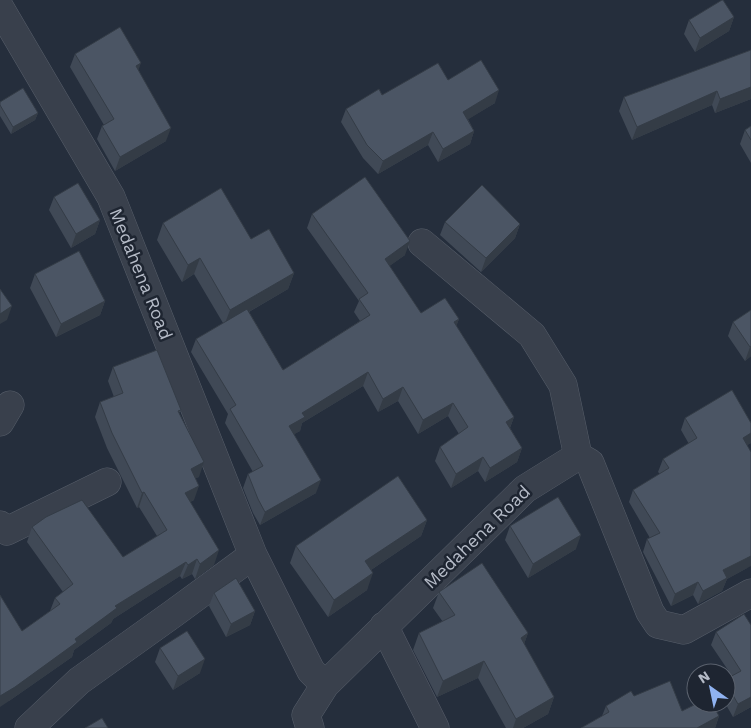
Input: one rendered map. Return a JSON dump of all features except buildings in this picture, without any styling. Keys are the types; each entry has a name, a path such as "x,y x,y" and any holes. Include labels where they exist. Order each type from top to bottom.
{"street":[{"name":"Medahena Road","path":"0,8 111,197 253,555 311,671 325,685 524,489 578,456"},
{"path":"422,243 532,335 562,385 578,456 590,463 650,612 658,624 684,630 751,593"},
{"path":"0,525 6,531 107,482"},
{"path":"29,728 79,681 253,555"},
{"path":"384,626 435,728"},
{"path":"310,728 306,715 325,685"}]}
